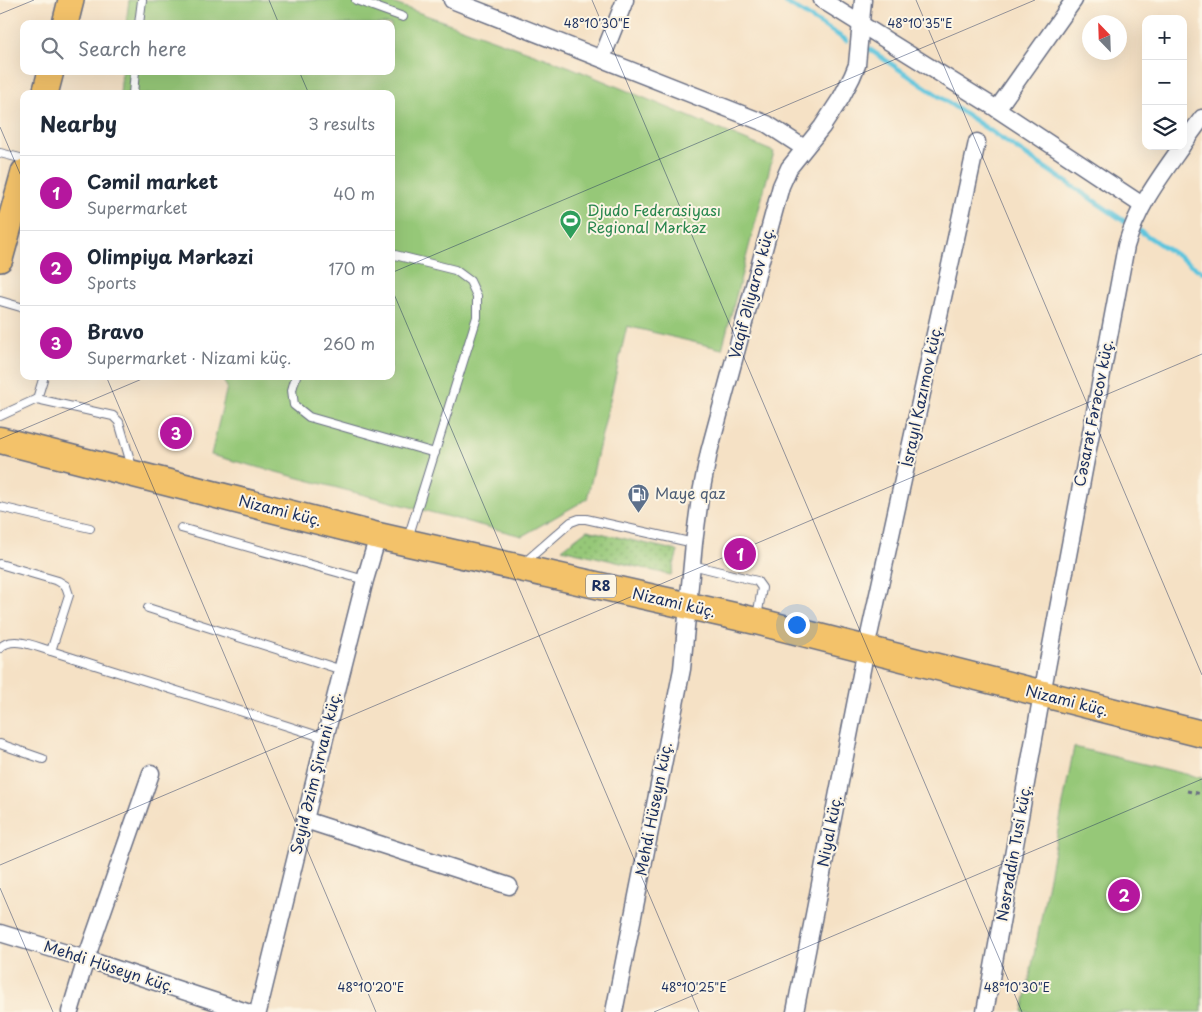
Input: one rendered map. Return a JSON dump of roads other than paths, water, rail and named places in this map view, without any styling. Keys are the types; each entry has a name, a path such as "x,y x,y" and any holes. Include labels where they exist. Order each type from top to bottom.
{"highway":[{"name":"Nizami küç.","path":"0,440 378,536 756,621 1202,734"}],"main road":[{"path":"65,20 71,0"},
{"path":"46,90 51,75"},
{"path":"0,259 20,186"}],"street":[{"path":"452,0 767,124 804,148"},
{"path":"602,58 625,0"},
{"path":"822,0 997,109 1142,205"},
{"name":"Vaqif Əliyarov küç.","path":"688,606 700,498 709,452 781,186 789,168 842,98 852,77 857,65 863,0"},
{"path":"997,109 1074,0"},
{"name":"Cəsarət Fərəcov küç.","path":"1187,138 1202,118"},
{"name":"İsrayıl Kazımov küç.","path":"866,649 977,142"},
{"name":"Cəsarət Fərəcov küç.","path":"1042,694 1126,246 1131,227 1149,191 1178,150"},
{"name":"Seyid Əzim Şirvani küç.","path":"258,1012 304,820 378,536"},
{"name":"Mehdi Hüseyn küç.","path":"614,1012 682,669 688,606"},
{"name":"Niyal küç.","path":"795,1012 866,649"},
{"name":"Nəsrəddin Tusi küç.","path":"985,1012 1042,694"},
{"path":"70,1012 86,959 150,773"},
{"path":"304,820 509,886"},
{"name":"Mehdi Hüseyn küç.","path":"0,933 247,1012"}],"lane":[{"path":"140,20 142,0"},
{"path":"356,0 404,16"},
{"path":"133,90 134,75"},
{"path":"0,152 20,157"},
{"path":"395,255 455,270 470,281 477,296 477,317 407,542"},
{"path":"0,302 20,307"},
{"path":"37,399 43,380"},
{"path":"295,380 292,390 294,405 309,417 435,453"},
{"path":"0,416 37,399 113,416 119,422 134,474"},
{"path":"0,507 90,528"},
{"path":"519,568 571,522 579,519 694,544"},
{"path":"181,528 365,580"},
{"path":"0,564 58,581 66,586 69,595 50,651"},
{"path":"692,565 757,581 762,588 756,621"},
{"path":"148,608 342,670"},
{"path":"0,648 4,644 18,641 325,738"},
{"path":"0,744 43,759"}],"waterway":[{"path":"782,0 846,40"},
{"path":"869,49 1124,221"},
{"path":"1140,231 1202,272"}],"place":[{"name":"Djudo Federasiyası Regional Mərkəz","path":"571,239"},
{"name":"Bravo","path":"176,433"},
{"name":"Maye qaz","path":"639,513"},
{"name":"Cəmil market","path":"740,554"},
{"name":"Olimpiya Mərkəzi","path":"1124,895"}]}
